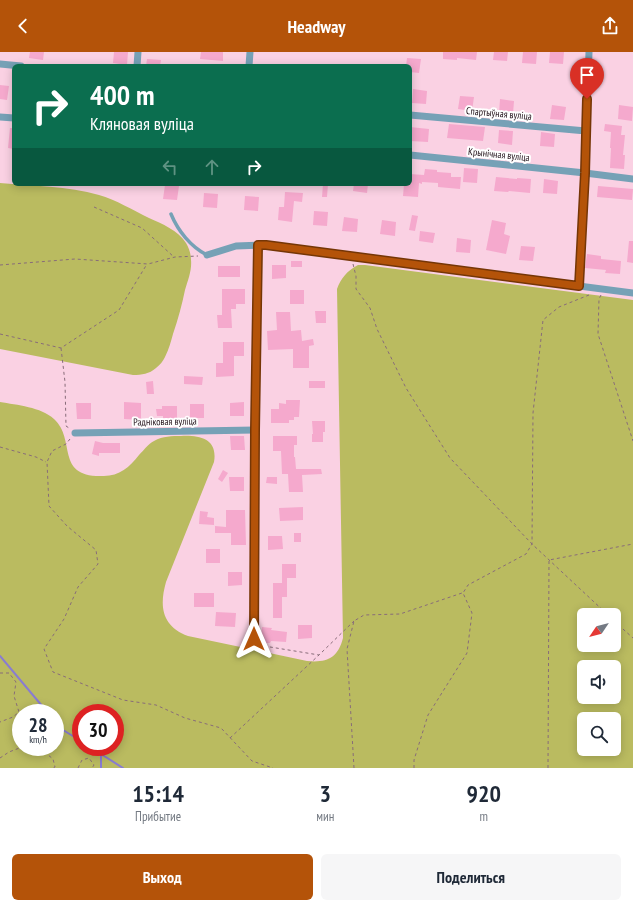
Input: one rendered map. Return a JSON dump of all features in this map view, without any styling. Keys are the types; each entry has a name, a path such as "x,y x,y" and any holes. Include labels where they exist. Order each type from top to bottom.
{"street":[{"path":"137,64 138,52"},
{"path":"249,64 250,52"},
{"path":"579,286 589,52"},
{"path":"0,64 12,65"},
{"name":"Спартыўная вуліца","path":"412,115 586,131"},
{"path":"0,117 12,118"},
{"name":"Крынічная вуліца","path":"412,155 633,179"},
{"path":"254,639 258,245"},
{"path":"207,255 236,246 266,245 633,293"},
{"name":"Радніковая вуліца","path":"75,433 255,430"}],"lane":[{"path":"171,214 174,222 188,241 200,252 207,255"}],"path":[{"path":"94,207 142,228 175,257"},
{"path":"0,265 75,259 148,264 175,257 207,255"},
{"path":"352,256 356,276 356,288 370,308 377,329 406,388 450,458 532,544 600,608"},
{"path":"0,334 61,348 119,310 148,264"},
{"path":"604,289 599,299 598,334 633,441"},
{"path":"230,738 319,656 354,621 364,615 400,614 463,593 468,585 526,554 532,544 532,413 543,320 559,307 589,295"},
{"path":"61,348 65,382 66,426 75,433 66,444 52,451 47,462 49,506 66,526 96,550 98,564 78,587 64,619 44,649 53,672 123,700 156,705 185,718 221,728 252,761 273,768"},
{"path":"0,447 36,457 47,462"},
{"path":"549,560 633,544"},
{"path":"548,768 549,560"},
{"path":"414,768 414,760 428,715 467,653 472,613 463,593"},
{"path":"354,621 347,649 354,768"},
{"path":"621,627 633,638"},
{"path":"254,639 254,645 319,656"},
{"path":"0,673 9,673 16,682 14,696 19,712 13,717 0,722"},
{"path":"0,758 12,751"},
{"path":"50,756 53,758 55,767 53,768"},
{"path":"78,768 82,760 89,758 94,765 92,768"}],"shaded area":[{"path":"0,183 12,184 12,186 62,188 99,195 118,202 164,225 183,238 190,253 190,271 169,348 163,360 153,370 148,373 133,375 0,349"},
{"path":"358,265 365,265 633,300 633,768 0,768 0,402 36,409 54,419 61,428 72,464 78,471 88,475 109,476 119,473 132,463 150,444 161,438 171,436 195,436 210,443 215,454 214,462 166,582 163,607 168,621 179,632 188,636 307,661 326,660 335,655 343,638 337,289 340,281 348,272"}],"building":[{"path":"30,52 44,52 43,60 29,58"},
{"path":"114,52 128,52 127,64 113,63"},
{"path":"201,52 223,52 223,61 200,59"},
{"path":"443,52 477,52 476,60 457,58 457,60 443,59"},
{"path":"494,52 508,52 507,61 493,60"},
{"path":"523,52 537,52 536,64 522,63"},
{"path":"550,52 564,52 563,64 549,63"},
{"path":"407,58 421,59 419,73 412,72 412,64 406,64"},
{"path":"147,59 161,60 160,64 146,64"},
{"path":"0,85 9,86 7,100 0,99"},
{"path":"413,89 427,91 426,104 412,103"},
{"path":"460,96 474,97 472,111 458,109"},
{"path":"500,99 514,101 513,114 499,113"},
{"path":"552,105 566,107 564,120 550,119"},
{"path":"619,105 633,107 632,121 618,119"},
{"path":"449,124 485,127 483,141 447,138"},
{"path":"605,124 622,126 621,135 625,135 623,155 625,155 624,169 610,168 611,132 604,131"},
{"path":"412,127 429,129 428,142 412,141"},
{"path":"10,128 12,128 12,149 8,148"},
{"path":"499,130 513,131 512,145 498,143"},
{"path":"541,132 555,134 554,147 540,146"},
{"path":"464,168 478,169 477,183 463,182"},
{"path":"425,169 451,173 451,177 461,177 460,189 438,187 438,183 422,182 422,184 419,183 418,197 403,196 404,186 412,186 412,174 424,175"},
{"path":"496,177 531,179 530,193 494,191"},
{"path":"544,179 558,181 557,194 543,193"},
{"path":"165,186 179,186 177,200 163,199"},
{"path":"323,186 328,186 327,197 322,197"},
{"path":"354,186 368,186 367,193 353,191"},
{"path":"598,186 633,189 632,200 597,197"},
{"path":"285,192 303,193 302,202 294,201 292,222 278,220 279,207 284,207"},
{"path":"204,193 218,194 217,208 203,207"},
{"path":"245,196 259,197 258,211 244,210"},
{"path":"314,211 328,212 327,226 313,225"},
{"path":"412,215 418,216 415,231 409,230"},
{"path":"344,217 358,219 357,232 342,231"},
{"path":"382,220 396,222 395,236 380,234"},
{"path":"492,220 506,223 504,234 510,236 506,254 486,250"},
{"path":"420,231 435,233 433,243 419,241"},
{"path":"457,238 471,240 470,253 456,252"},
{"path":"629,241 633,241 633,263 627,262"},
{"path":"521,246 535,247 533,261 519,260"},
{"path":"587,254 601,256 601,259 621,261 620,274 605,273 606,270 585,268"},
{"path":"291,261 302,261 302,267 291,267"},
{"path":"272,265 286,265 286,278 272,279"},
{"path":"218,266 240,266 240,277 218,277"},
{"path":"222,289 245,289 245,304 236,304 236,309 231,309 232,328 218,328 217,315 222,315"},
{"path":"290,290 304,290 304,304 290,304"},
{"path":"315,311 326,311 326,323 316,323"},
{"path":"276,312 290,312 291,331 301,330 302,341 313,339 314,345 309,346 309,368 293,368 293,349 268,350 267,331 277,330"},
{"path":"223,342 244,342 244,356 234,356 234,376 216,377 216,363 223,363"},
{"path":"184,376 203,377 202,385 184,384"},
{"path":"153,381 154,394 147,394 146,382"},
{"path":"309,381 325,381 325,388 309,388"},
{"path":"286,400 300,400 299,417 294,417 294,420 289,420 289,423 271,423 271,409 279,409 279,403 286,404"},
{"path":"124,402 141,403 141,420 124,419"},
{"path":"244,402 244,416 230,416 230,403"},
{"path":"76,403 91,403 91,419 77,419"},
{"path":"190,404 204,404 204,418 190,418"},
{"path":"162,406 177,406 177,419 163,419 163,416 157,416 156,409 162,409"},
{"path":"312,421 325,421 323,442 312,442"},
{"path":"230,436 244,436 245,450 231,450"},
{"path":"273,436 297,436 297,445 294,445 296,469 321,469 322,474 302,475 303,492 289,492 288,474 282,474 281,451 273,451"},
{"path":"95,441 103,443 120,443 120,453 99,453 99,456 92,454"},
{"path":"223,470 228,473 222,482 218,479"},
{"path":"229,477 244,477 244,491 230,491"},
{"path":"267,477 277,477 277,484 266,483"},
{"path":"303,507 303,520 280,521 279,508"},
{"path":"226,510 245,510 246,545 231,545 231,533 215,533 215,526 226,527"},
{"path":"200,511 208,512 207,517 214,518 214,525 199,524"},
{"path":"294,533 301,533 301,542 294,542"},
{"path":"268,536 282,536 283,549 268,550"},
{"path":"206,549 220,549 220,563 206,563"},
{"path":"282,564 296,564 296,578 287,578 287,597 282,597 282,618 273,618 273,583 282,583"},
{"path":"228,572 242,572 242,585 228,586"},
{"path":"194,593 214,593 214,607 194,607"},
{"path":"216,612 236,613 235,627 215,626"},
{"path":"298,625 312,625 312,638 298,639"},
{"path":"262,627 287,632 286,642 271,641 270,643 261,643"}],"waterway":[{"path":"0,656 40,704"},
{"path":"64,731 72,736"},
{"path":"101,756 101,768"},
{"path":"104,756 123,768"}],"route":[{"path":"254,639 258,245 579,286 587,99"}]}
